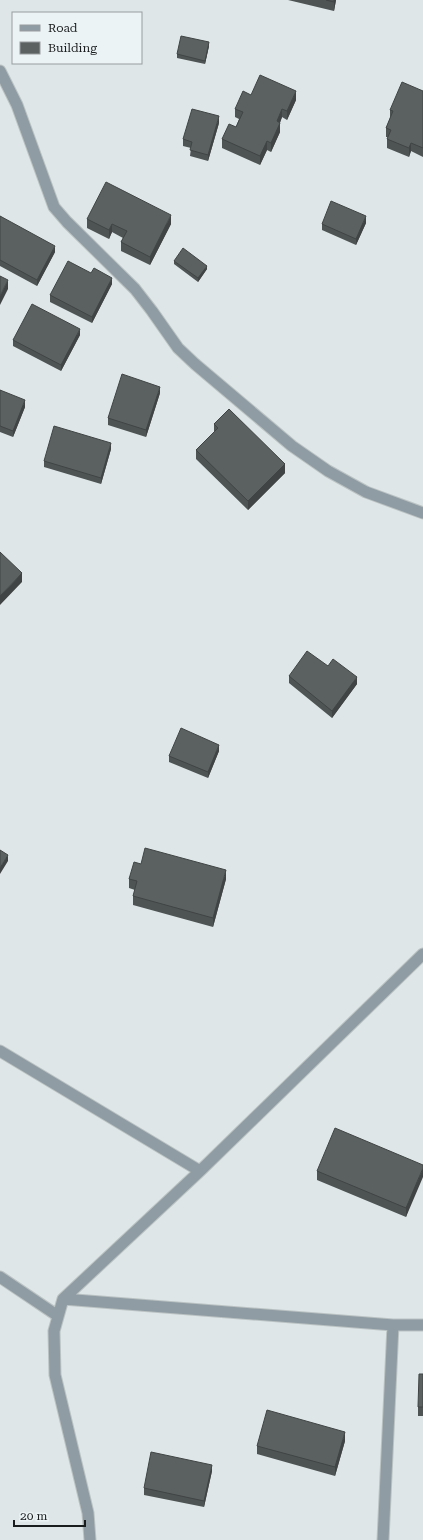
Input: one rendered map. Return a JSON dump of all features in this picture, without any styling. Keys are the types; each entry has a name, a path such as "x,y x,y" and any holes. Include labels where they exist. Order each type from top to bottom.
{"street":[{"path":"0,71 16,105 54,206 67,222 135,289 152,310 178,348 292,446 328,471 366,492 423,513"},
{"path":"90,1540 88,1513 55,1375 54,1331 63,1299 200,1171 423,954"},
{"path":"0,1051 200,1171"},
{"path":"0,1277 58,1316"},
{"path":"63,1299 423,1325"},
{"path":"383,1540 393,1324"}],"building":[{"path":"181,36 209,42 205,61 177,54"},
{"path":"260,75 296,91 287,111 282,109 277,121 280,123 271,143 267,141 260,156 222,139 229,124 236,127 243,112 235,109 243,91 251,95"},
{"path":"402,82 423,91 423,148 411,143 409,148 387,139 391,130 386,128 393,111 390,110"},
{"path":"192,109 219,116 208,155 190,150 192,142 183,139"},
{"path":"106,182 171,215 150,257 121,242 127,231 112,224 109,230 87,219"},
{"path":"331,201 366,216 356,239 322,224"},
{"path":"0,216 55,246 37,280 0,260"},
{"path":"183,248 207,266 198,278 174,261"},
{"path":"68,261 91,273 94,268 112,278 92,317 50,295"},
{"path":"0,276 8,280 0,296"},
{"path":"32,304 80,329 61,365 13,340"},
{"path":"122,374 160,387 146,430 108,418"},
{"path":"0,390 25,400 13,431 0,426"},
{"path":"229,409 285,464 248,501 196,450 218,428 214,424"},
{"path":"54,426 111,443 101,478 44,461"},
{"path":"0,552 22,573 0,596"},
{"path":"307,651 328,666 333,659 357,677 332,711 289,676"},
{"path":"181,728 219,745 208,772 169,756"},
{"path":"145,848 226,870 213,918 133,896 137,881 129,879 134,862 141,864"},
{"path":"0,850 8,855 0,868"},
{"path":"335,1128 423,1165 406,1208 317,1171"},
{"path":"419,1374 423,1374 423,1407 418,1407"},
{"path":"267,1410 345,1432 335,1467 257,1446"},
{"path":"151,1452 212,1465 204,1501 144,1488"}]}
